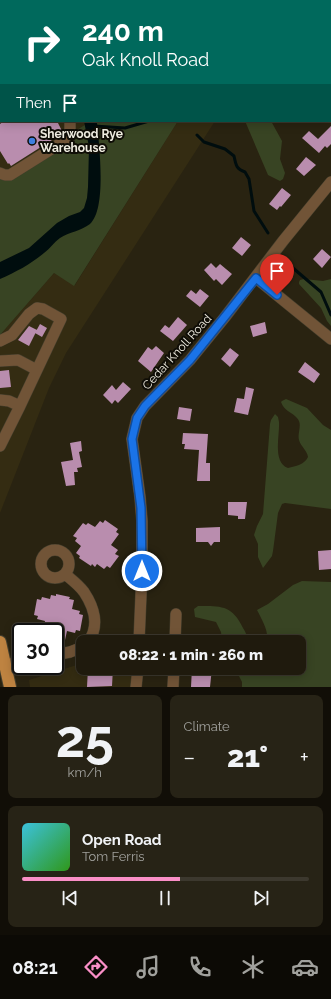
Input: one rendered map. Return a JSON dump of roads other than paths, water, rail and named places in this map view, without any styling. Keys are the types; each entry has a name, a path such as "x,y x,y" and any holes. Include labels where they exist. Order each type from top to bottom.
{"main road":[{"path":"0,642 10,687"}],"street":[{"path":"0,173 5,176 10,175 69,138 70,122"},
{"name":"Cedar Knoll Road","path":"139,635 142,584 142,520 132,439 133,429 137,418 145,406 190,360 256,278 283,240 331,182"},
{"path":"256,278 331,339"},
{"path":"0,341 12,335 29,314 36,308 43,308 61,318 0,446"},
{"path":"0,362 18,360 37,370"},
{"path":"0,400 9,401 20,406"},
{"path":"65,574 83,590 94,614 95,628 92,635"},
{"path":"175,635 176,614"},
{"path":"64,653 76,650"},
{"path":"5,665 12,664"},
{"path":"136,687 137,675"},
{"path":"173,687 174,675"}],"waterway":[{"path":"94,126 125,128 146,122"},
{"path":"197,135 204,142 225,149 234,156 237,166 240,170 245,172 249,179 254,211 268,233"},
{"path":"286,262 321,292 331,315"}],"place":[{"name":"Sherwood Rye Warehouse","path":"32,141"}]}
